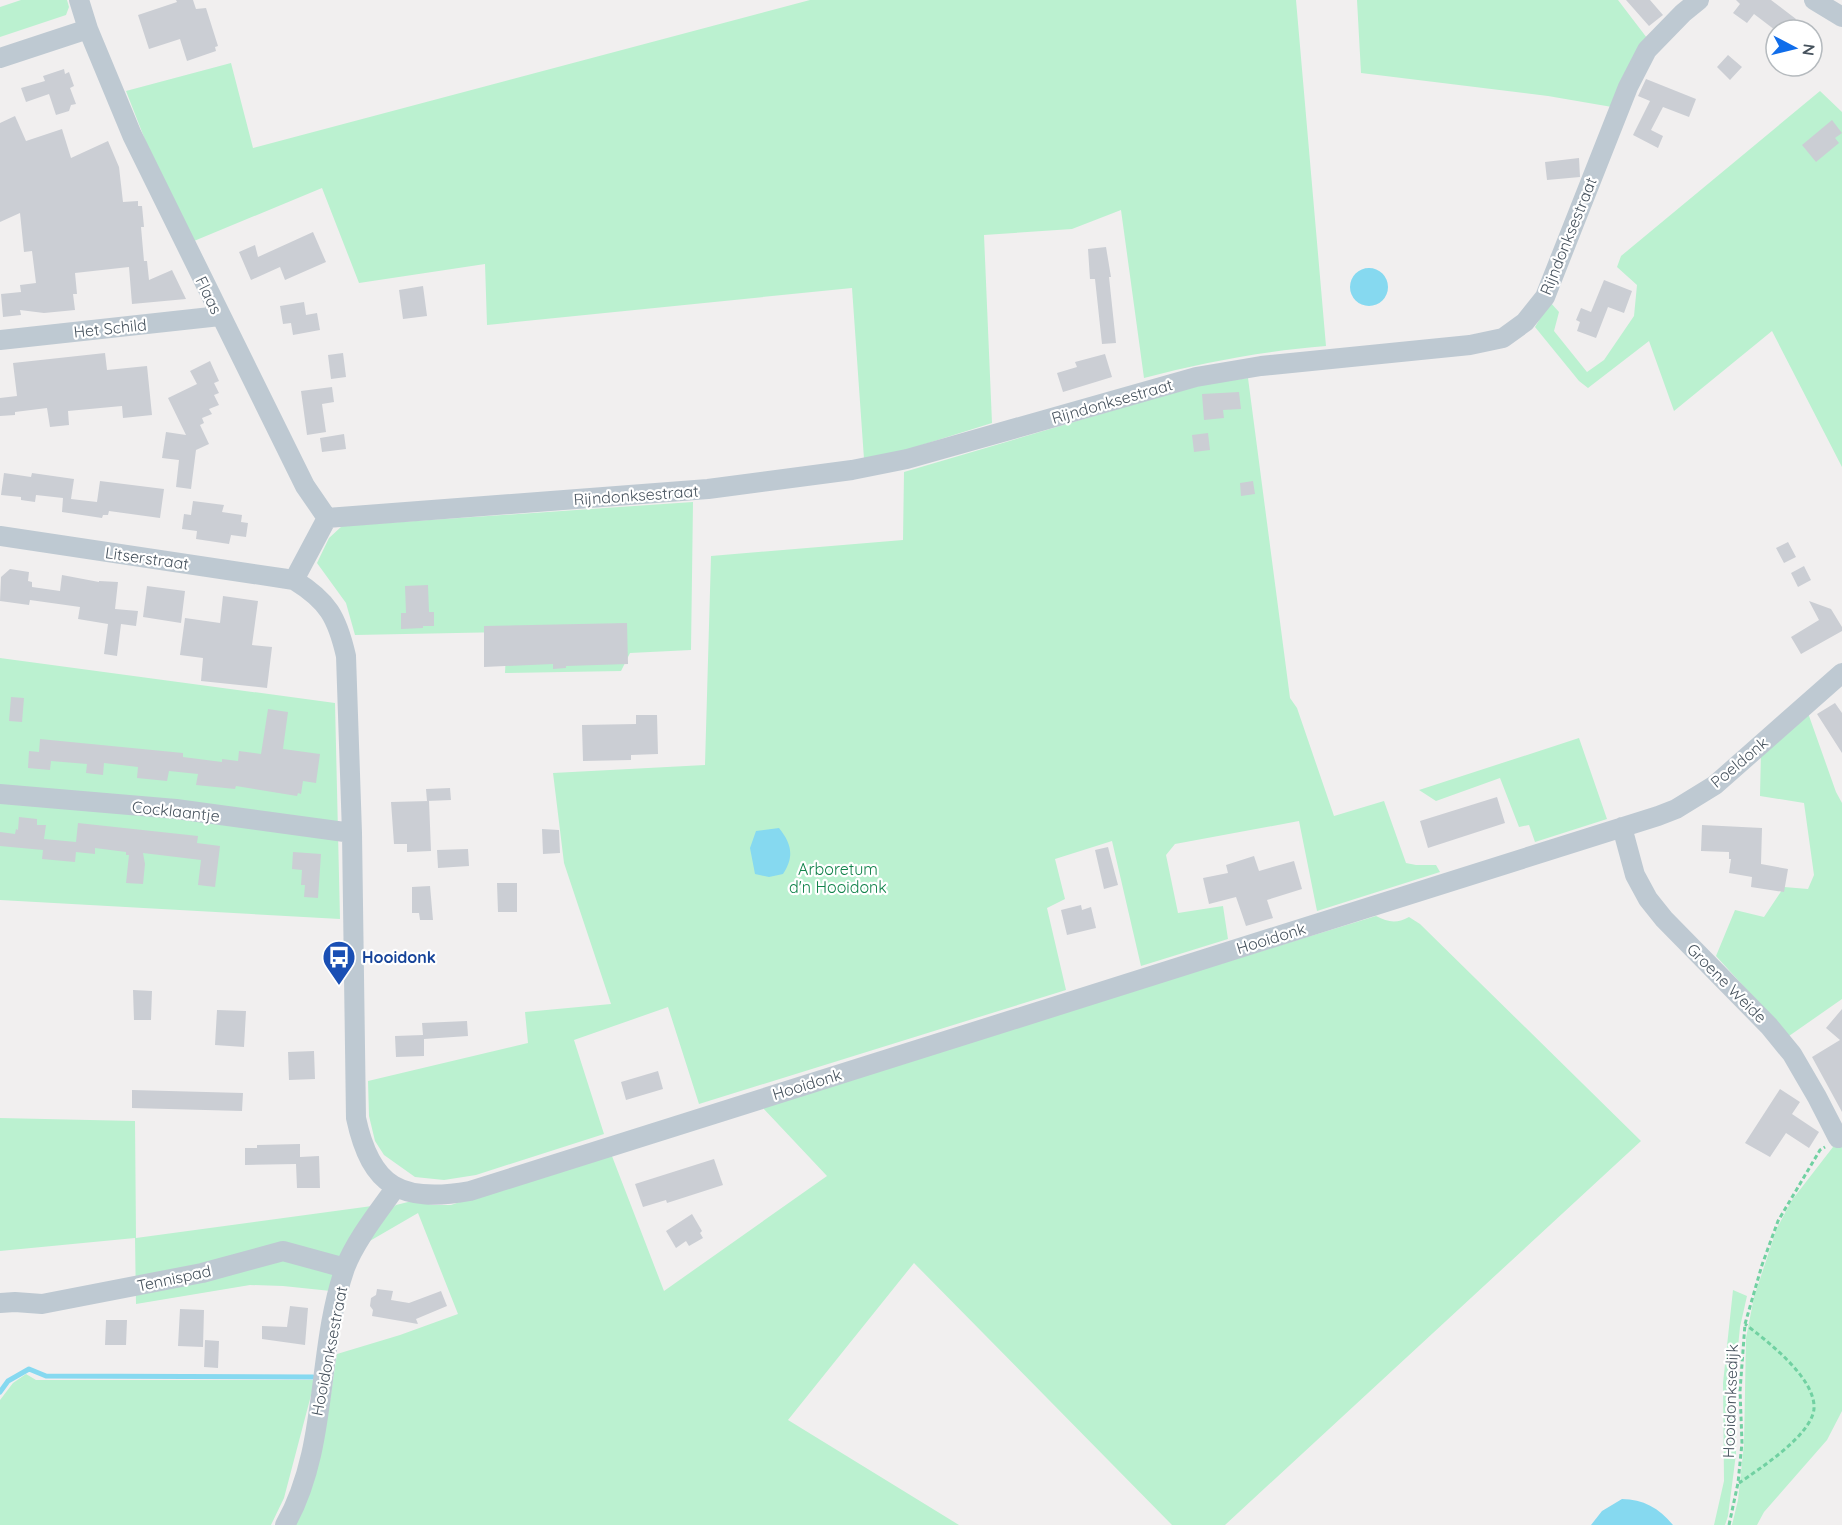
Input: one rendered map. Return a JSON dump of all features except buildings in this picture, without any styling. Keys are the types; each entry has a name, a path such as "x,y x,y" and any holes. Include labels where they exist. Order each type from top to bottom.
{"street":[{"name":"Flaas","path":"78,0 132,135 305,486 327,518"},
{"name":"Rijndonksestraat","path":"327,518 708,489 852,470 907,459 1196,377 1261,366 1470,345 1503,338 1525,322 1545,297 1628,87 1647,50 1699,0"},
{"path":"1814,0 1842,17"},
{"path":"0,58 88,29"},
{"name":"Het Schild","path":"0,340 220,316"},
{"path":"294,580 327,518"},
{"name":"Litserstraat","path":"0,536 294,580"},
{"name":"Hooidonk","path":"294,580 314,592 328,608 340,631 346,656 352,834 356,1118 362,1143 372,1164 388,1182 405,1192 426,1196 470,1191 1622,827"},
{"name":"Poeldonk","path":"1622,827 1676,809 1715,785 1842,673"},
{"name":"Cocklaantje","path":"0,794 176,809 352,834"},
{"name":"Groene Weide","path":"1622,827 1635,874 1648,899 1664,919 1769,1026 1792,1054 1838,1138"},
{"name":"Hooidonksestraat","path":"285,1525 310,1461 333,1317 345,1268 396,1187"},
{"name":"Tennispad","path":"0,1303 42,1304 202,1273 283,1251 345,1268"}],"path":[{"name":"Hooidonksedijk","path":"1729,1525 1738,1483 1742,1443 1740,1391 1745,1324 1762,1265 1778,1221 1820,1150"},
{"path":"1738,1483 1776,1458 1808,1425 1814,1410 1812,1396 1802,1378 1776,1349 1745,1324"}],"green space":[{"path":"21,0 67,0 69,7 66,15 0,37 0,7"},
{"path":"810,0 1296,0 1326,346 1234,358 1144,378 1121,210 1072,229 984,235 992,423 893,454 864,459 852,288 487,325 485,264 359,283 322,188 194,241 158,173 126,91 231,63 253,148"},
{"path":"1357,0 1618,0 1647,38 1612,107 1548,96 1361,73"},
{"path":"1820,91 1842,112 1842,467 1772,331 1674,411 1649,341 1588,388 1579,381 1535,327 1550,302 1559,312 1554,331 1587,372 1604,360 1634,316 1637,285 1617,267 1621,256"},
{"name":"Arboretum d'n Hooidonk","path":"1248,378 1290,698 1297,708 1334,816 1384,801 1406,863 1436,865 1440,872 1317,911 1299,821 1175,844 1166,855 1178,913 1223,906 1228,939 1141,966 1112,841 1055,859 1065,899 1047,908 1066,990 699,1104 668,1007 574,1040 604,1134 476,1175 444,1180 415,1177 384,1155 375,1141 369,1116 368,1081 528,1043 525,1012 611,1004 564,863 553,773 705,765 711,556 903,540 904,472 1179,391 1205,384"},
{"path":"693,502 691,650 630,653 621,671 505,673 507,632 355,635 346,603 317,563 329,538 342,526"},
{"path":"0,658 335,703 340,919 0,900"},
{"path":"1808,713 1842,803 1842,999 1789,1036 1716,956 1735,910 1764,917 1784,887 1808,889 1814,875 1804,803 1760,796 1761,751"},
{"path":"1579,738 1607,819 1535,842 1529,825 1519,827 1500,778 1436,801 1419,790"},
{"path":"1376,916 1392,921 1400,921 1409,917 1420,924 1641,1141 1225,1525 1172,1525 914,1263 788,1420 959,1525 294,1525 315,1474 337,1354 458,1314 418,1213 368,1242 385,1214 396,1205 412,1201 433,1205 451,1205 610,1151 664,1291 827,1176 760,1105"},
{"path":"0,1118 135,1121 136,1238 372,1206 331,1291 250,1285 136,1304 135,1238 0,1251"},
{"path":"1842,1130 1842,1411 1827,1440 1764,1512 1757,1525 1732,1525 1738,1500 1744,1444 1746,1338 1754,1297 1777,1228 1792,1200 1833,1147 1828,1135"},
{"path":"1733,1290 1747,1296 1740,1327 1736,1367 1736,1454 1728,1516 1725,1525 1714,1525 1724,1481 1723,1383"},
{"path":"26,1374 36,1380 315,1380 284,1498 271,1525 0,1525 0,1400 13,1383"}],"water":[{"path":"1369,268 1383,273 1388,287 1383,301 1369,306 1355,301 1350,287 1355,273"},
{"path":"779,828 789,844 790,855 787,867 783,874 769,877 755,874 750,848 756,831"},
{"path":"1622,1499 1650,1506 1673,1525 1591,1525 1602,1511"}],"waterway":[{"path":"0,1392 8,1381 29,1369 46,1376 313,1377"}],"place":[{"name":"Hooidonk","path":"339,986"}]}
